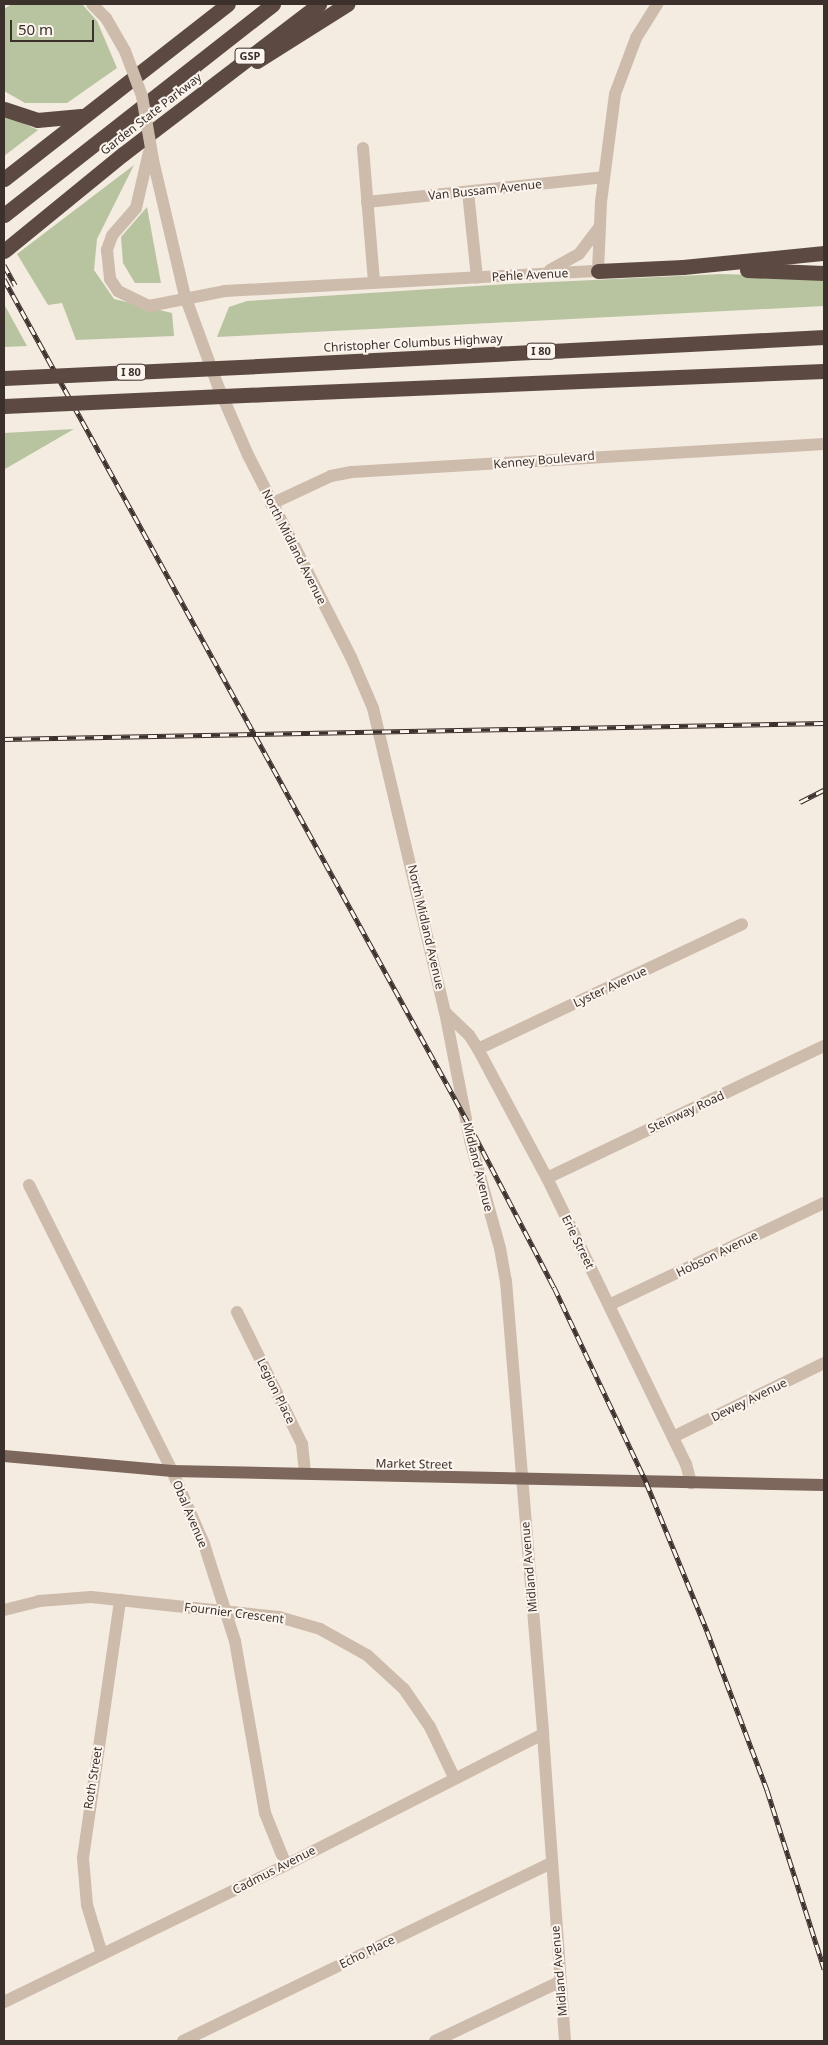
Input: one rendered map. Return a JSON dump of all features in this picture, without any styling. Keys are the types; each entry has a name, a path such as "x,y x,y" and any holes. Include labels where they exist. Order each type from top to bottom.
{"highway":[{"path":"4,179 82,116 228,4"},
{"path":"251,20 264,4"},
{"name":"Garden State Parkway","path":"4,215 273,4"},
{"name":"Garden State Parkway","path":"4,251 182,109 319,4"},
{"path":"182,109 348,4"},
{"path":"7,109 37,120 82,116"},
{"path":"598,271 683,267 824,253"},
{"path":"765,270 824,262"},
{"path":"683,267 824,274"},
{"name":"Christopher Columbus Highway","path":"4,378 824,336"},
{"path":"4,406 821,371"}],"main road":[{"name":"Market Street","path":"4,1456 172,1470 824,1485"}],"street":[{"path":"92,4 106,18 124,51"},
{"name":"North Midland Avenue","path":"102,4 115,23 142,96 151,142 155,178 185,296 218,386 271,504 351,657 373,708 446,1012 463,1098"},
{"path":"598,271 603,177 615,94 636,38 657,4"},
{"name":"Pehle Avenue","path":"151,142 136,208 112,236 107,250 110,279 118,292 149,306 185,296 224,291 598,271"},
{"path":"363,148 374,283"},
{"name":"Van Bussam Avenue","path":"367,202 603,177"},
{"path":"468,192 477,278"},
{"path":"540,274 580,254 599,227"},
{"name":"Kenney Boulevard","path":"271,504 331,476 352,472 824,444"},
{"name":"Lyster Avenue","path":"478,1050 742,924"},
{"name":"Erie Street","path":"446,1012 469,1035 547,1178 673,1438 691,1483"},
{"name":"Steinway Road","path":"547,1178 824,1046"},
{"name":"Midland Avenue","path":"463,1098 470,1140 506,1281 543,1734 564,2041"},
{"name":"Obal Avenue","path":"29,1185 172,1470 204,1544 227,1612 265,1813 286,1865"},
{"name":"Hobson Avenue","path":"609,1305 824,1203"},
{"name":"Legion Place","path":"237,1312 302,1444 305,1474"},
{"name":"Dewey Avenue","path":"673,1438 824,1364"},
{"name":"Fournier Crescent","path":"4,1610 69,1598 120,1600 298,1622 344,1641 388,1673 418,1708 454,1777"},
{"name":"Roth Street","path":"102,1954 87,1905 83,1858 120,1600"},
{"name":"Cadmus Avenue","path":"4,2002 286,1865 454,1777 543,1734"},
{"name":"Echo Place","path":"182,2041 551,1863"},
{"path":"435,2041 559,1982"}],"green space":[{"path":"12,4 82,4 97,21 117,68 67,103 25,103 4,91 4,9"},
{"path":"4,114 38,130 4,156"},
{"path":"134,165 97,239 94,270 114,299 172,313 174,336 76,340 62,303 48,305 17,254"},
{"path":"147,207 161,283 135,283 123,263 121,237"},
{"path":"721,274 824,277 824,306 217,337 229,307 247,301 508,284"},
{"path":"4,304 27,346 4,347"},
{"path":"74,429 5,469 4,470 4,433"}],"railway":[{"path":"4,265 15,285"},
{"path":"4,279 466,1119 554,1287 646,1482 707,1631 767,1790 824,1969"},
{"path":"4,739 824,723"},
{"path":"800,802 824,790"}]}
